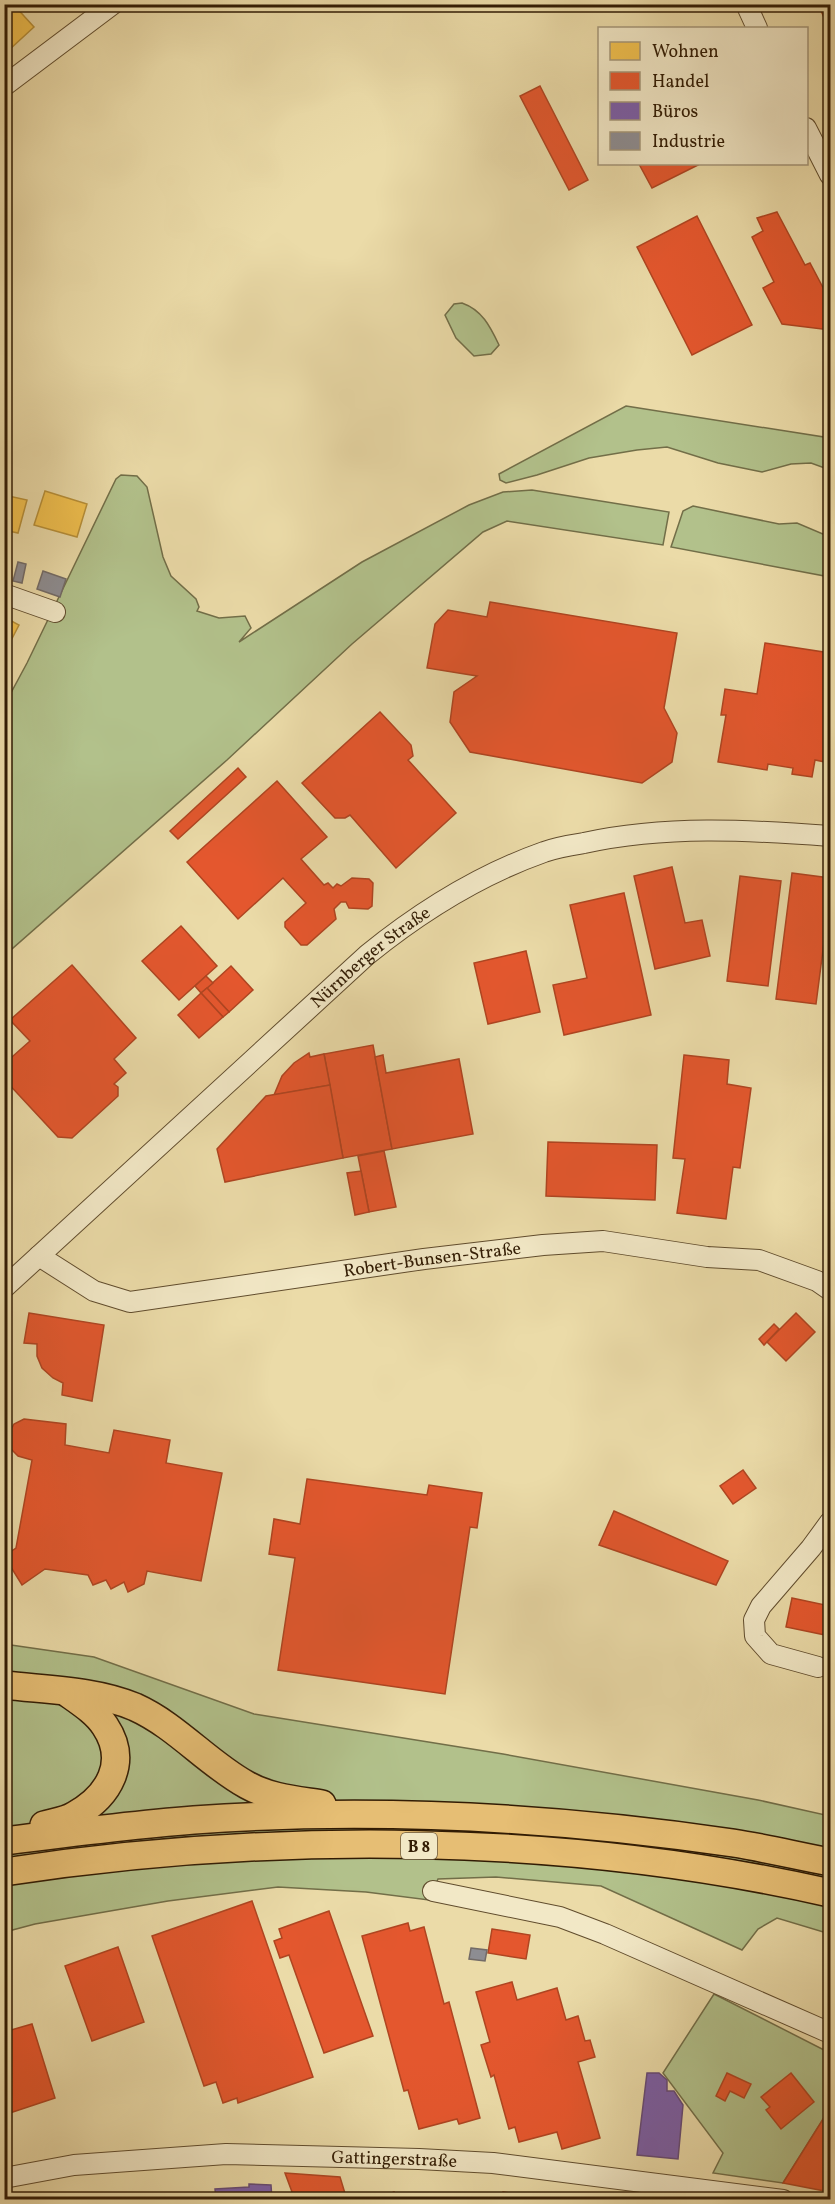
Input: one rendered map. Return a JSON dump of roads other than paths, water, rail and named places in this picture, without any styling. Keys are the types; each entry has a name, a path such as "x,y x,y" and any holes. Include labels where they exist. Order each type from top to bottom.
{"highway":[{"path":"4,1685 104,1697 133,1706 162,1721 215,1764 248,1786 273,1796 386,1815"},
{"path":"4,1839 73,1817 93,1804 106,1791 116,1768 114,1747 106,1727 93,1713 65,1692"},
{"name":"B 8","path":"4,1839 194,1820 386,1815 527,1820 594,1826 734,1843 831,1862"},
{"name":"B 8","path":"4,1872 69,1862 196,1850 307,1844 392,1845 546,1851 602,1857 766,1879 831,1893"}],"street":[{"path":"4,86 113,4"},
{"path":"746,4 757,27"},
{"path":"808,130 831,175"},
{"path":"4,594 55,612"},
{"name":"Nürnberger Straße","path":"4,1288 367,955 399,928 448,897 546,851 610,837 659,831 736,830 831,836"},
{"name":"Robert-Bunsen-Straße","path":"39,1256 94,1291 130,1302 424,1259 543,1245 603,1241 707,1257 759,1260 817,1281 831,1290"},
{"path":"818,1667 771,1654 755,1636 754,1620 761,1606 831,1522"},
{"path":"433,1891 560,1917 605,1934 831,2033"},
{"name":"Gattingerstraße","path":"4,2178 74,2165 226,2154 419,2159 493,2163 783,2199"}]}
